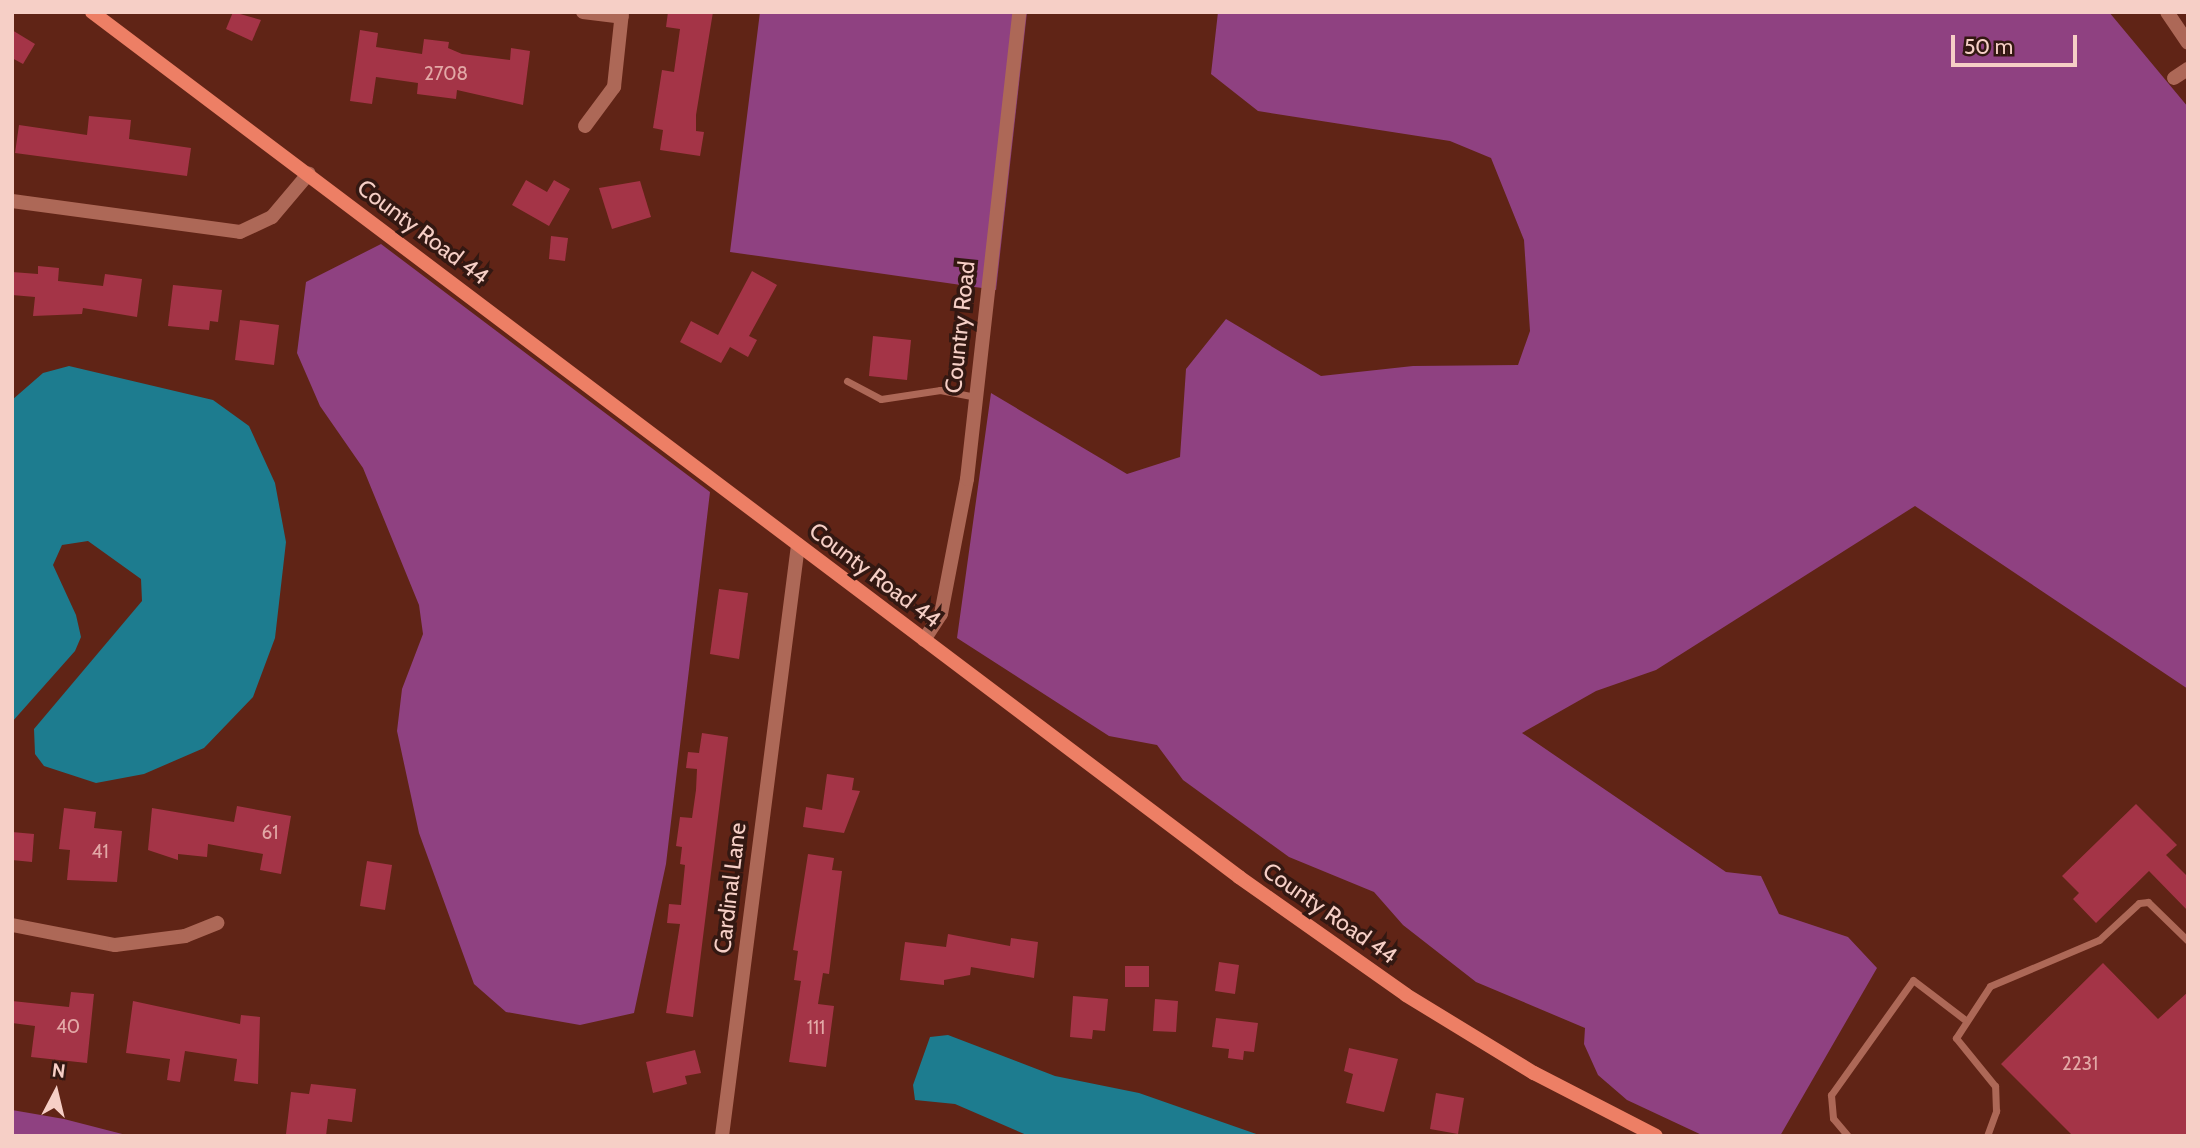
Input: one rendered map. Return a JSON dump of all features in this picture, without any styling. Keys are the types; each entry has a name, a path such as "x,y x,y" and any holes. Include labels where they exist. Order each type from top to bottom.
{"main road":[{"name":"County Road 44","path":"92,12 309,173 924,640 1406,995 1534,1073 1656,1136"}],"street":[{"path":"583,12 622,15 614,87 585,126"},
{"name":"Country Road","path":"924,640 942,614 953,562 975,397 1019,12"},
{"path":"2167,12 2188,43"},
{"path":"2174,78 2188,69"},
{"path":"12,201 240,232 272,218 309,173"},
{"name":"Cardinal Lane","path":"722,1136 798,545"},
{"path":"12,925 115,945 185,936 217,923"}],"lane":[{"path":"847,381 881,400 933,390 975,397"},
{"path":"1987,1136 1998,1098 1958,1045 1964,1019 1990,986 2099,940 2139,903 2148,902 2188,941"},
{"path":"1848,1136 1833,1118 1831,1095 1913,980 1964,1019"}],"shaded area":[{"path":"760,12 1027,12 996,290 730,252"},
{"path":"1218,12 2109,12 2188,107 2188,689 1915,506 1656,670 1596,691 1522,733 1726,872 1761,876 1779,914 1848,937 1877,968 1780,1136 1704,1136 1627,1100 1598,1075 1584,1044 1585,1028 1476,982 1403,925 1374,892 1289,857 1183,780 1157,745 1109,736 957,638 991,393 1127,474 1180,457 1186,369 1226,319 1321,376 1413,366 1518,365 1530,331 1524,240 1491,158 1450,141 1258,111 1211,74"},
{"path":"381,244 710,492 666,864 634,1013 580,1025 506,1012 474,984 419,833 397,731 402,689 423,634 419,605 363,468 320,406 297,353 306,282"},
{"path":"12,1110 64,1119 130,1136 12,1136"}],"water":[{"path":"69,366 213,400 249,426 275,483 286,542 275,638 253,697 204,748 144,774 96,783 44,766 35,754 34,729 142,601 141,579 88,541 62,545 53,565 76,615 81,637 75,651 12,722 12,400 43,373"},
{"path":"948,1035 1055,1076 1139,1093 1262,1136 1029,1136 955,1104 915,1100 913,1085 930,1037"}],"building":[{"path":"233,12 261,20 252,41 226,29"},
{"path":"668,12 713,12 696,115 696,131 704,132 700,156 660,150 663,130 653,128 662,70 674,72 680,29 666,27"},
{"path":"12,30 35,44 23,64 12,58"},
{"path":"360,30 378,33 376,47 422,54 424,39 449,42 448,48 462,54 510,60 511,48 530,51 523,105 457,90 456,99 417,94 418,83 376,77 372,104 350,101"},
{"path":"89,116 131,120 129,139 191,148 187,176 15,153 19,125 87,135"},
{"path":"526,180 547,192 554,180 570,189 549,226 512,205"},
{"path":"640,181 651,217 612,229 599,188"},
{"path":"551,236 568,238 565,261 549,259"},
{"path":"38,266 59,268 58,281 103,286 105,274 142,279 137,317 83,308 82,314 33,316 35,297 12,295 12,272 38,274"},
{"path":"752,271 777,285 749,336 757,340 748,357 730,347 721,363 680,342 691,321 718,335"},
{"path":"173,285 222,290 218,322 210,321 209,330 168,326"},
{"path":"240,320 279,325 274,365 235,360"},
{"path":"873,336 911,340 907,380 869,376"},
{"path":"719,589 748,593 739,659 710,654"},
{"path":"702,733 728,737 693,1017 666,1013 680,924 667,923 669,904 681,905 685,865 680,864 682,847 676,846 680,817 692,818 696,790 697,769 686,768 688,752 699,753"},
{"path":"827,774 854,778 852,790 860,791 844,833 803,827 806,807 822,810"},
{"path":"2136,804 2177,845 2166,855 2188,877 2188,911 2149,871 2096,923 2073,899 2079,893 2062,876"},
{"path":"237,806 291,816 281,874 260,870 263,854 208,844 207,857 178,854 178,860 148,850 152,808 234,822"},
{"path":"64,808 96,812 94,828 122,831 117,882 67,880 70,850 59,849"},
{"path":"12,832 34,834 32,862 12,860"},
{"path":"808,854 834,858 832,870 842,871 829,974 823,973 818,1004 834,1006 826,1067 789,1062 801,981 794,980 798,951 793,950"},
{"path":"367,861 392,865 385,910 360,906"},
{"path":"948,934 1010,946 1011,938 1038,942 1034,978 971,967 970,975 944,980 944,985 900,980 905,942 946,947"},
{"path":"1219,962 1239,965 1235,994 1215,991"},
{"path":"2103,963 2158,1019 2188,992 2188,1136 2073,1136 2001,1064"},
{"path":"1125,966 1149,966 1149,987 1125,987"},
{"path":"71,992 94,994 87,1063 31,1057 35,1026 12,1023 12,1001 69,1007"},
{"path":"1073,996 1108,999 1105,1031 1093,1030 1092,1039 1070,1037"},
{"path":"1155,999 1178,1001 1176,1032 1153,1031"},
{"path":"133,1001 240,1024 241,1015 260,1017 258,1084 234,1081 237,1059 185,1051 180,1082 167,1080 170,1059 126,1053"},
{"path":"1216,1018 1258,1023 1254,1052 1244,1051 1243,1060 1228,1058 1229,1049 1212,1047"},
{"path":"1349,1048 1398,1059 1384,1112 1346,1103 1353,1074 1344,1071"},
{"path":"695,1050 701,1073 685,1076 687,1084 653,1093 646,1062"},
{"path":"311,1084 356,1089 352,1122 328,1119 326,1136 286,1134 291,1092 309,1094"},
{"path":"1436,1093 1464,1098 1458,1134 1430,1129"}]}
